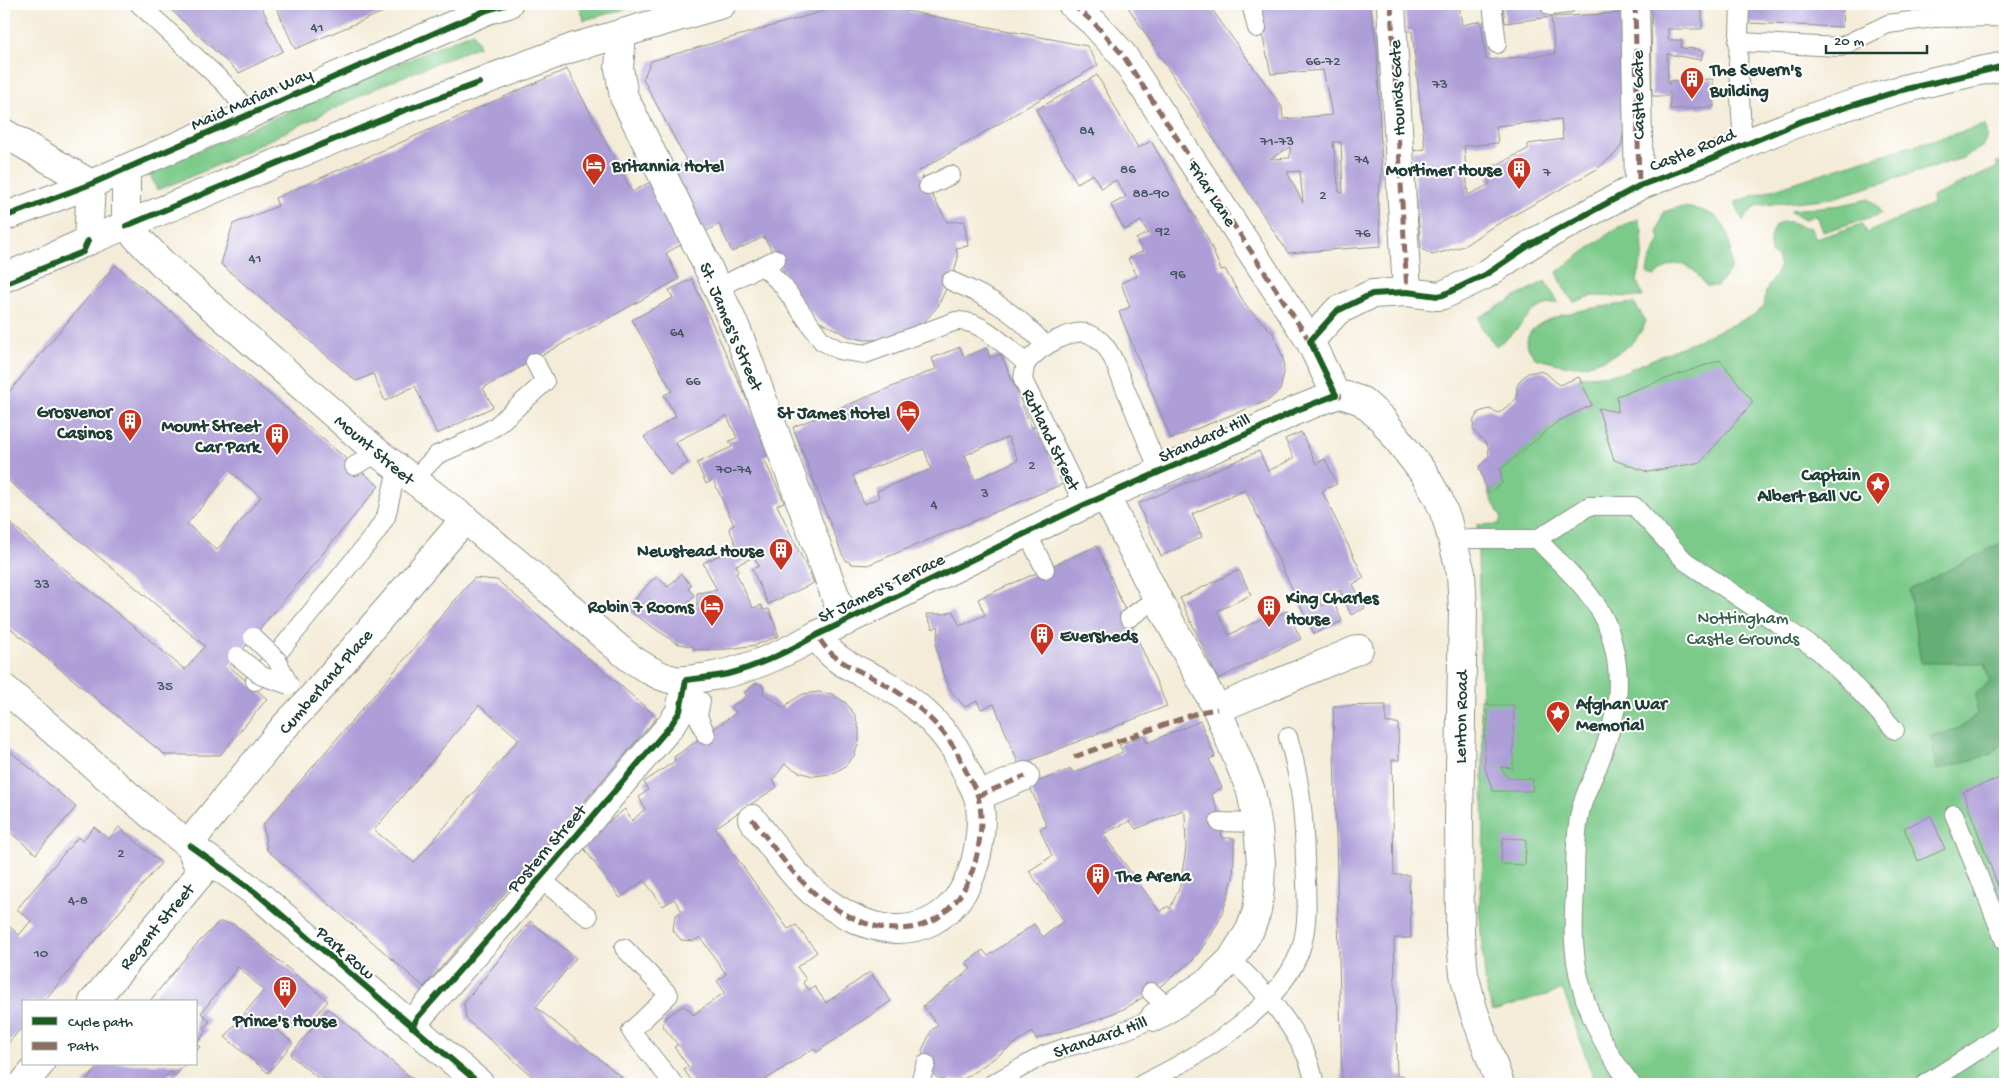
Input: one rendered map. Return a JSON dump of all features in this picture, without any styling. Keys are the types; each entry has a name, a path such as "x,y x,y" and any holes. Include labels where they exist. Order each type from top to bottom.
{"street":[{"name":"Maid Marian Way","path":"4,217 92,184 487,10 508,4"},
{"path":"4,278 88,241 400,112 572,48 722,4"},
{"name":"Friar Lane","path":"1072,4 1094,23 1122,54 1310,341 1342,395"},
{"name":"Hounds Gate","path":"1391,4 1407,292"},
{"name":"Castle Gate","path":"1635,4 1639,186"},
{"name":"St. James's Street","path":"622,33 619,68 624,96 738,333 845,622"},
{"name":"Castle Road","path":"1310,341 1337,312 1363,298 1372,294 1407,292 1442,295 1485,275 1531,244 1639,186 1802,122 1902,90 2005,66"},
{"path":"4,133 92,184 88,241"},
{"path":"126,169 126,226"},
{"name":"Mount Street","path":"126,226 162,263 396,468 465,519 630,658 652,672 674,680 684,688"},
{"name":"Standard Hill","path":"1158,1006 1208,982 1231,960 1250,930 1257,910 1261,862 1257,823 1251,791 1217,709 1157,598 1095,501 1297,410 1342,395"},
{"name":"Lenton Road","path":"1342,395 1362,400 1378,415 1411,454 1439,500 1453,539 1461,573 1463,610 1459,812 1460,932 1464,974 1473,1009 1500,1084"},
{"name":"St James's Terrace","path":"684,688 750,668 785,653 817,635 1095,501"},
{"name":"Cumberland Place","path":"190,846 205,823 285,726 298,693 465,519"},
{"path":"752,820 808,890 826,904 873,927 901,929 916,927 939,917 959,899 970,880 976,862 982,827 978,796 953,746 936,724 918,708 887,685 845,664 825,648 817,635"},
{"path":"1217,709 1359,649"},
{"name":"Park Row","path":"4,688 142,808 256,894 480,1084"},
{"name":"Postern Street","path":"412,1027 418,1017 672,725 680,711 684,688"},
{"path":"978,796 1025,776"},
{"name":"Regent Street","path":"95,1000 201,874 190,846"},
{"path":"23,1084 38,1066"}],"lane":[{"path":"139,4 225,84 251,115"},
{"path":"1251,4 1257,28"},
{"path":"1736,148 1740,4"},
{"path":"1496,8 1497,44"},
{"path":"1738,42 1840,47 1888,24 1933,18 2005,17"},
{"path":"928,186 951,174"},
{"path":"717,288 769,262 783,286 822,341 839,350 865,354 956,321 962,321 979,326 1026,363"},
{"path":"951,281 986,296 1026,324 1045,345"},
{"name":"Rutland Street","path":"1095,501 1023,380 1026,363 1045,345 1070,335 1088,333 1105,344 1113,358 1160,473"},
{"path":"354,466 396,468 437,454 496,426 546,382 535,362"},
{"path":"255,681 375,534 386,517 396,468"},
{"path":"1453,539 1537,539 1589,506 1634,506 1685,561 1819,651 1850,681 1895,730"},
{"path":"1027,533 1045,569"},
{"path":"1537,539 1596,603 1609,629 1619,671 1617,708 1604,750 1582,806 1576,839 1574,944 1582,992 1596,1029 1618,1067 1631,1084"},
{"path":"1129,618 1157,598"},
{"path":"253,637 277,660 298,693"},
{"path":"237,656 262,676 298,693"},
{"path":"684,688 701,701 698,716 706,735"},
{"path":"1142,1084 1202,1052 1270,999 1288,978 1301,950 1306,901 1303,808 1297,768 1288,737"},
{"path":"1954,814 2005,942"},
{"path":"1219,822 1257,823"},
{"path":"539,878 588,917"},
{"path":"624,948 669,995 631,1032 674,1084"},
{"path":"1231,960 1270,999 1291,1028 1305,1052 1315,1084"},
{"name":"Standard Hill","path":"992,1084 1044,1055 1105,1038 1136,1026 1158,1006"},
{"path":"1925,1084 1982,1048 2005,1030"},
{"path":"919,1084 926,1064"}],"green space":[{"path":"585,4 645,4 584,20 578,6"},
{"path":"473,32 479,46 387,83 209,169 157,190 149,172"},
{"path":"1985,125 1987,136 1983,146 1963,158 1833,198 1755,206 1743,221 1735,202 1860,161"},
{"name":"Nottingham Castle Grounds","path":"2005,161 2005,1083 1595,1084 1563,990 1493,1011 1486,989 1479,909 1484,850 1477,525 1499,524 1501,517 1488,493 1502,483 1500,470 1558,421 1591,405 1579,377 1621,373 1752,316 1764,307 1766,291 1780,267 1777,257 1771,253 1770,244 1776,225 1781,222 1788,222 1795,223 1803,228 1810,227 1816,239 1862,224 1866,233 1933,204 1932,197 1998,167 1996,163"},
{"path":"1869,199 1878,207 1881,214 1823,232 1817,215 1805,219 1792,213 1791,210 1841,205"},
{"path":"1680,207 1707,212 1716,217 1727,232 1731,255 1731,270 1717,286 1706,286 1692,269 1683,264 1671,265 1654,276 1647,273 1649,262 1660,240 1658,232 1663,212"},
{"path":"1638,219 1642,231 1643,253 1637,281 1643,297 1592,296 1574,302 1566,293 1557,272 1615,229"},
{"path":"1545,281 1558,302 1549,304 1531,313 1510,336 1496,346 1480,326 1479,317"},
{"path":"1634,303 1646,321 1643,328 1630,345 1604,359 1579,366 1566,365 1535,358 1528,348 1527,344 1530,333 1539,325 1553,318 1589,309"},
{"path":"2005,541 2005,740 1992,754 1937,770 1931,736 1960,728 1977,714 1976,693 1990,682 1984,663 1921,663 1909,590"}],"building":[{"path":"165,4 260,4 283,51 239,73"},
{"path":"275,4 402,4 295,49"},
{"path":"848,4 870,4 1087,46 1098,65 919,171 947,222 964,221 968,246 956,248 958,258 954,272 938,306 926,320 907,331 884,339 865,340 848,336 819,321 799,299 764,237 732,252 719,224 666,253 679,279 483,388 493,407 437,434 415,386 385,401 373,374 356,381 221,264 233,224 278,206 275,198 567,69 632,192 687,162 643,79 651,61"},
{"path":"1126,4 1208,4 1282,107 1283,119 1332,115 1323,70 1271,74 1256,7 1269,4 1370,4 1377,50 1382,174 1378,194 1381,246 1288,253","holes":["1333,142 1341,142 1343,193 1339,192","1290,147 1290,158 1270,159","1300,171 1303,203 1287,172"]},
{"path":"1404,4 1459,4 1462,25 1481,21 1486,60 1555,54 1551,17 1621,13 1624,131 1621,146 1615,154 1597,169 1489,229 1464,246 1432,255 1421,248 1412,151 1425,149 1412,31 1407,31","holes":["1561,119 1563,139 1528,144 1528,149 1492,167 1496,173 1487,177 1490,184 1468,195 1464,146 1498,143 1496,126"]},
{"path":"1503,4 1550,4 1551,17 1505,23"},
{"path":"1651,4 1702,4 1702,29 1668,29 1668,40 1682,40 1681,48 1697,49 1703,52 1701,60 1667,54 1668,84 1670,84 1669,81 1713,79 1714,107 1670,109 1670,93 1668,93 1668,96 1652,96"},
{"path":"1748,4 1843,4 1842,27 1748,23"},
{"path":"2005,4 2005,9 1912,5"},
{"path":"1097,75 1138,148 1151,141 1208,239 1221,270 1225,269 1246,306 1273,333 1283,358 1284,373 1280,390 1269,400 1171,439 1119,312 1130,307 1121,283 1137,276 1128,259 1143,251 1136,239 1148,233 1141,221 1125,230 1111,205 1126,197 1116,180 1101,188 1093,174 1077,183 1036,110"},
{"name":"Mount Street Car Park","path":"115,265 379,486 229,666 267,699 220,755 165,755 4,623 4,518 185,670 205,646 4,477 4,398","holes":["231,472 261,497 217,550 187,524"]},
{"path":"692,279 771,453 763,457 784,502 777,505 814,583 768,604 752,569 759,566 754,557 736,565 739,571 736,573 753,608 762,605 763,610 769,609 779,636 756,645 728,649 694,650 694,647 676,643 626,609 650,582 657,577 668,587 681,574 691,585 688,588 694,595 686,606 697,605 697,593 717,590 703,563 737,547 729,528 734,525 713,480 706,484 697,463 732,447 729,441 737,438 727,416 675,442 688,463 670,475 644,437 676,416 664,395 672,391 632,320 673,298 669,290"},
{"path":"960,347 964,357 987,348 990,358 1001,354 1032,428 1036,426 1063,484 868,565 852,564 842,554 793,427 936,369 932,358","holes":["1008,437 1018,460 975,480 965,455","924,449 931,469 877,491 879,498 864,504 853,475"]},
{"path":"1720,360 1753,402 1701,462 1648,472 1614,460 1598,408 1618,412 1617,396"},
{"path":"1538,371 1546,373 1559,385 1579,377 1592,405 1558,421 1500,470 1502,483 1488,493 1479,467 1489,456 1488,446 1473,430 1474,419 1479,412 1489,409 1499,413 1517,398 1517,386 1521,379 1528,373"},
{"path":"1301,432 1316,464 1325,459 1337,484 1322,491 1364,578 1353,584 1365,608 1351,615 1340,590 1319,600 1322,606 1333,601 1342,621 1314,634 1245,490 1192,514 1202,537 1161,556 1138,504 1259,451 1268,471 1294,458 1285,439"},
{"name":"Eversheds","path":"1097,546 1167,706 1019,765 994,704 981,709 977,701 965,707 951,691 943,674 936,647 939,626 933,629 926,614 945,614 953,611 960,626 985,615 978,599"},
{"name":"King Charles House","path":"1239,570 1251,595 1217,611 1229,635 1263,618 1265,622 1287,611 1301,639 1218,679 1180,598"},
{"path":"474,578 497,580 657,717 424,987 267,850 263,825","holes":["479,705 519,739 414,863 374,830"]},
{"path":"756,683 762,685 763,693 784,708 803,694 818,692 832,694 846,703 855,715 859,729 859,742 854,756 844,767 832,774 813,776 799,772 785,764 773,780 777,787 715,828 788,929 796,925 817,952 797,967 806,979 803,983 809,990 814,986 826,1003 870,972 891,1001 817,1052 814,1048 759,1084 694,1084 684,1070 688,1066 674,1047 678,1045 662,1025 665,1018 683,1006 689,1009 693,1015 725,992 717,981 726,974 700,937 694,941 681,940 673,930 675,916 682,911 674,899 663,906 644,880 620,898 581,844 625,809 632,821 645,809 639,797 648,790 644,782 675,761 674,757 736,713 731,706 741,701 747,695 744,693"},
{"path":"1386,705 1386,723 1398,723 1399,760 1392,760 1394,875 1409,875 1411,938 1394,938 1397,1076 1404,1076 1404,1084 1342,1084 1333,706"},
{"path":"1485,705 1514,705 1513,768 1500,767 1508,778 1533,779 1532,791 1493,791 1485,768"},
{"name":"The Arena","path":"1200,721 1215,757 1209,759 1222,788 1211,794 1217,808 1222,838 1234,838 1234,856 1233,879 1221,917 1210,937 1193,960 1162,985 1126,1008 1091,1022 1036,1039 1032,1032 964,1079 946,1082 935,1076 926,1064 922,1050 932,1030 938,1025 923,1006 971,969 966,963 983,950 988,956 1034,924 1043,937 1064,921 1029,871 1052,856 1040,829 1047,826 1029,785 1071,769 1074,773 1123,752 1119,745 1144,735 1147,743","holes":["1183,810 1185,814 1186,848 1180,886 1170,909 1168,906 1160,912 1103,834 1130,821 1136,829"]},
{"path":"4,746 76,807 36,854 4,827"},
{"path":"2005,776 2005,905 1963,792"},
{"path":"1931,816 1945,849 1918,861 1904,828"},
{"path":"94,827 109,839 119,827 161,863 45,1000 22,1000 22,1027 4,1048 4,933 9,926 19,935 31,921 17,909 78,837 82,841"},
{"path":"1503,838 1526,839 1525,865 1501,864"},
{"path":"530,921 576,958 536,1007 630,1084 541,1084 466,1019 464,1003"},
{"path":"219,922 233,924 239,928 328,1001 308,1025 301,1020 292,1029 278,1017 271,1025 293,1043 268,1073 225,1037 264,990 238,967 201,1013 210,1021 204,1028 207,1031 198,1042 198,1000 151,1000 195,946"},
{"path":"328,1009 419,1084 325,1084 290,1055"},
{"path":"99,1066 183,1066 175,1076 170,1072 159,1084 83,1084"}],"marked path":[{"path":"1072,4 1094,23 1122,54 1311,343"},
{"path":"1391,4 1407,292"},
{"path":"1635,4 1639,186"},
{"path":"1332,396 1347,396"},
{"path":"752,819 783,860 817,896 847,915 870,925 892,929 913,928 932,921 948,910 961,894 972,873 979,843 981,810 976,791 955,749 939,728 914,704 876,679 839,660 831,654 817,635"},
{"path":"1074,757 1200,712 1217,709"},
{"path":"978,796 1025,776"}],"cycle path":[{"path":"4,217 91,184 487,10 508,4"},
{"path":"412,1027 418,1017 506,918 671,725 680,711 686,680 728,674 774,658 817,635 1084,505 1297,410 1336,395 1310,341 1337,311 1372,294 1407,292 1443,295 1485,275 1531,244 1639,186 1706,161 1802,121 1902,90 2005,66"},
{"path":"126,226 400,112 479,83"},
{"path":"4,284 83,252 88,241"},
{"path":"190,846 256,893 480,1084"}],"place":[{"name":"The Severn's Building","path":"1692,100"},
{"name":"Britannia Hotel","path":"594,186"},
{"name":"Mortimer House","path":"1519,190"},
{"name":"St James Hotel","path":"908,433"},
{"name":"Grosvenor Casinos","path":"130,442"},
{"name":"Mount Street Car Park","path":"277,456"},
{"name":"Captain Albert Ball VC","path":"1878,505"},
{"name":"Newstead House","path":"781,571"},
{"name":"Robin 7 Rooms","path":"712,627"},
{"name":"King Charles House","path":"1269,628"},
{"name":"Eversheds","path":"1042,656"},
{"name":"Afghan War Memorial","path":"1558,734"},
{"name":"The Arena","path":"1098,896"},
{"name":"Prince's House","path":"285,1009"}]}
